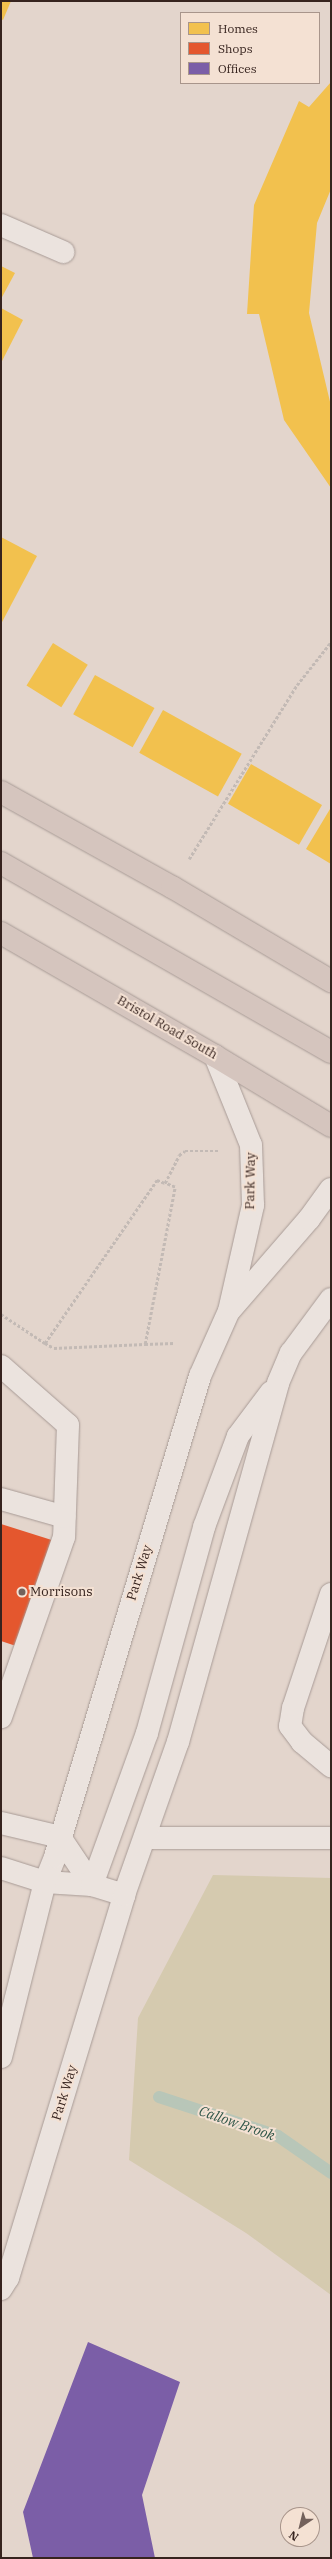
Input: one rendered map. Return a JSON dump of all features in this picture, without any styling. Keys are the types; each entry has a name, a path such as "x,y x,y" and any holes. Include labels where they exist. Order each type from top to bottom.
{"highway":[{"path":"1,792 172,887 331,981"},
{"path":"1,863 331,1052"},
{"name":"Bristol Road South","path":"1,933 215,1056 331,1126"}],"street":[{"path":"1,225 63,252"},
{"name":"Park Way","path":"1,2057 45,1882 200,1376 228,1311 253,1205 251,1145 215,1056"},
{"name":"Park Way","path":"228,1311 309,1219 331,1189"},
{"name":"Park Way","path":"1,2290 10,2270 124,1895 178,1742 278,1383 291,1353 331,1300"},
{"path":"1,1366 68,1425 64,1537 1,1717"},
{"name":"Park Way","path":"92,1885 147,1733 204,1527 235,1443 238,1436 278,1383"},
{"path":"1,1499 65,1517"},
{"path":"331,1594 293,1708 290,1726 302,1742 331,1766"},
{"path":"1,1823 60,1837 92,1885"},
{"path":"145,1838 331,1838"},
{"path":"1,1868 45,1882 92,1885 124,1895"}],"path":[{"path":"172,887 297,685 331,642"},
{"path":"165,1183 179,1155 186,1151 226,1151"},
{"path":"45,1342 158,1180 175,1188 145,1344"},
{"path":"1,1314 54,1348 174,1343"}],"shaded area":[{"path":"213,1875 331,1878 331,2295 246,2233 129,2160 138,2018"}],"building: Homes":[{"path":"1,1 11,1 3,20 1,19"},
{"path":"331,82 331,189 317,223 309,313 331,406 331,488 284,420 259,314 247,314 254,205 299,101 309,107"},
{"path":"1,266 15,273 1,299"},
{"path":"1,308 23,320 1,363"},
{"path":"1,537 37,556 1,624"},
{"path":"53,643 88,665 61,707 27,685"},
{"path":"95,675 154,708 133,747 73,714"},
{"path":"163,710 242,754 218,796 139,753"},
{"path":"251,764 322,805 299,845 228,804"},
{"path":"330,809 331,810 331,864 306,849"}],"building: Shops":[{"name":"Morrisons","path":"1,1524 58,1542 25,1649 1,1641"}],"building: Offices":[{"path":"88,2342 180,2382 142,2495 155,2558 33,2558 23,2512"}],"waterway":[{"name":"Callow Brook","path":"159,2097 278,2136 331,2173"}],"place":[{"name":"Morrisons","path":"22,1592"}]}
